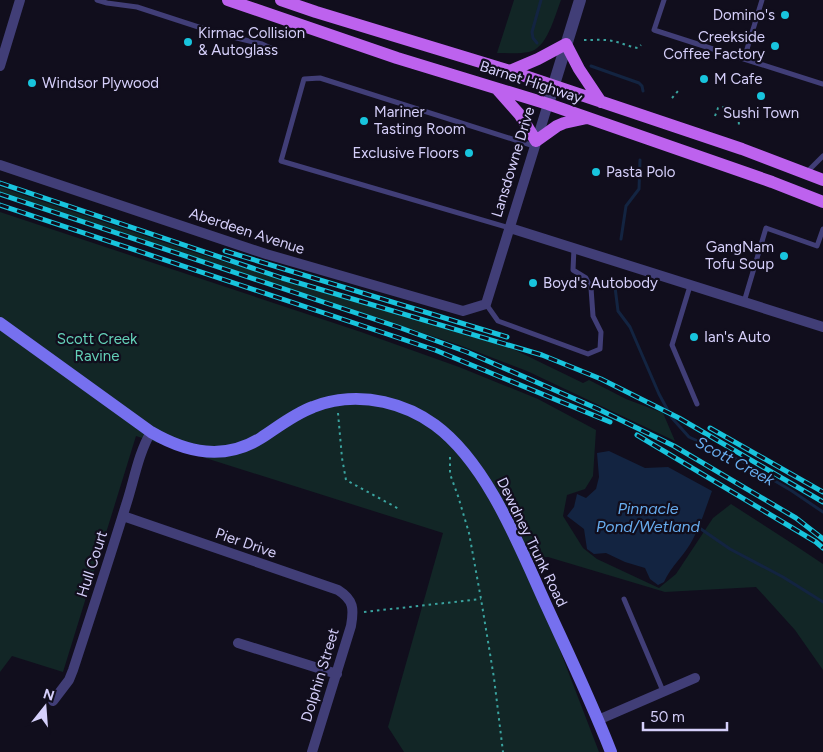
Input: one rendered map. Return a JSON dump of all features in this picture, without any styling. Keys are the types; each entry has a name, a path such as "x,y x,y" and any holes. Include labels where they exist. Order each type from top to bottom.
{"main road":[{"name":"Barnet Highway","path":"228,0 369,48 548,104 764,179 823,202"},
{"name":"Barnet Highway","path":"281,0 510,71 742,150 823,180"},
{"path":"510,71 566,44 579,69 601,102"},
{"path":"496,88 520,115 535,144 556,126 589,118"},
{"name":"Dewdney Trunk Road","path":"0,323 151,432 171,443 189,449 209,452 228,451 243,447 294,416 312,407 337,400 375,400 397,406 429,420 452,439 474,466 494,496 510,526 611,752"}],"street":[{"path":"0,66 20,0"},
{"name":"Lansdowne Drive","path":"486,304 580,0"},
{"name":"Aberdeen Avenue","path":"0,165 266,254 462,312 486,304"},
{"path":"510,228 823,327"},
{"name":"Hull Court","path":"53,701 69,680 73,670 123,516 145,441 151,432"},
{"name":"Pier Drive","path":"123,516 338,590 345,594 358,609"},
{"name":"Dolphin Street","path":"312,752 358,609"},
{"path":"238,643 337,674"},
{"path":"598,720 695,678"}],"lane":[{"path":"97,0 137,7 220,34 262,44 273,49"},
{"path":"664,0 654,30 823,84"},
{"path":"744,59 762,0"},
{"path":"510,228 281,161 304,79 320,78 535,144"},
{"path":"806,174 823,156"},
{"path":"744,302 766,228 817,246 823,229"},
{"path":"486,304 498,321 588,354 600,349 601,332 593,316 591,288 586,278 573,270 574,248"},
{"path":"690,285 672,345 697,404"},
{"path":"624,599 663,691"}],"path":[{"path":"584,40 616,42 638,48 641,45"},
{"path":"672,98 678,91"},
{"path":"715,116 718,108 729,106"},
{"path":"738,109 739,126"},
{"path":"337,400 342,458 346,480 399,509"},
{"path":"452,439 450,474 468,534 481,599 494,678 503,752"},
{"path":"358,609 481,599"}],"green space":[{"path":"514,0 561,0 550,31 541,45 535,50 521,53 497,53"},
{"path":"0,187 202,255 513,349 583,383 589,380 626,399 663,413 675,441 527,371 459,345 0,192"},
{"name":"Scott Creek Ravine","path":"0,212 361,332 459,367 538,399 596,430 593,476 585,489 567,495 563,516 583,548 597,559 659,588 676,574 713,518 731,504 823,564 823,670 795,630 756,587 665,592 548,557 525,559 599,752 404,752 388,727 443,533 136,436 63,672 12,656 0,672"}],"water":[{"name":"Pinnacle Pond/Wetland","path":"609,451 645,468 668,467 712,491 690,545 664,582 658,585 650,579 645,568 625,562 606,553 594,554 587,549 584,529 567,516 574,507 577,494 586,498 596,489 599,477 597,453"}],"waterway":[{"name":"Scott Creek","path":"537,43 533,38 532,32 541,0"},
{"name":"Scott Creek","path":"591,66 639,83 643,91"},
{"name":"Scott Creek","path":"621,239 626,206 639,189 640,160"},
{"name":"Scott Creek","path":"615,287 618,311 630,327 659,394 672,418 689,437 743,462 823,512"},
{"path":"698,527 730,549 783,577 823,602"}],"railway":[{"path":"0,183 282,278 542,355 601,379 679,418 823,502"},
{"path":"0,194 398,327 467,352 598,409 674,446 796,518 823,539"},
{"path":"0,205 435,350 610,422"},
{"path":"225,251 507,337"},
{"path":"710,428 823,492"},
{"path":"637,435 823,548"}],"place":[{"name":"Domino's","path":"785,15"},
{"name":"Kirmac Collision & Autoglass","path":"188,42"},
{"name":"Creekside Coffee Factory","path":"775,46"},
{"name":"M Cafe","path":"704,79"},
{"name":"Windsor Plywood","path":"32,83"},
{"name":"Sushi Town","path":"761,96"},
{"name":"Mariner Tasting Room","path":"364,121"},
{"name":"Exclusive Floors","path":"469,153"},
{"name":"Pasta Polo","path":"596,172"},
{"name":"GangNam Tofu Soup","path":"784,256"},
{"name":"Boyd's Autobody","path":"533,283"},
{"name":"Ian's Auto","path":"694,337"}]}
